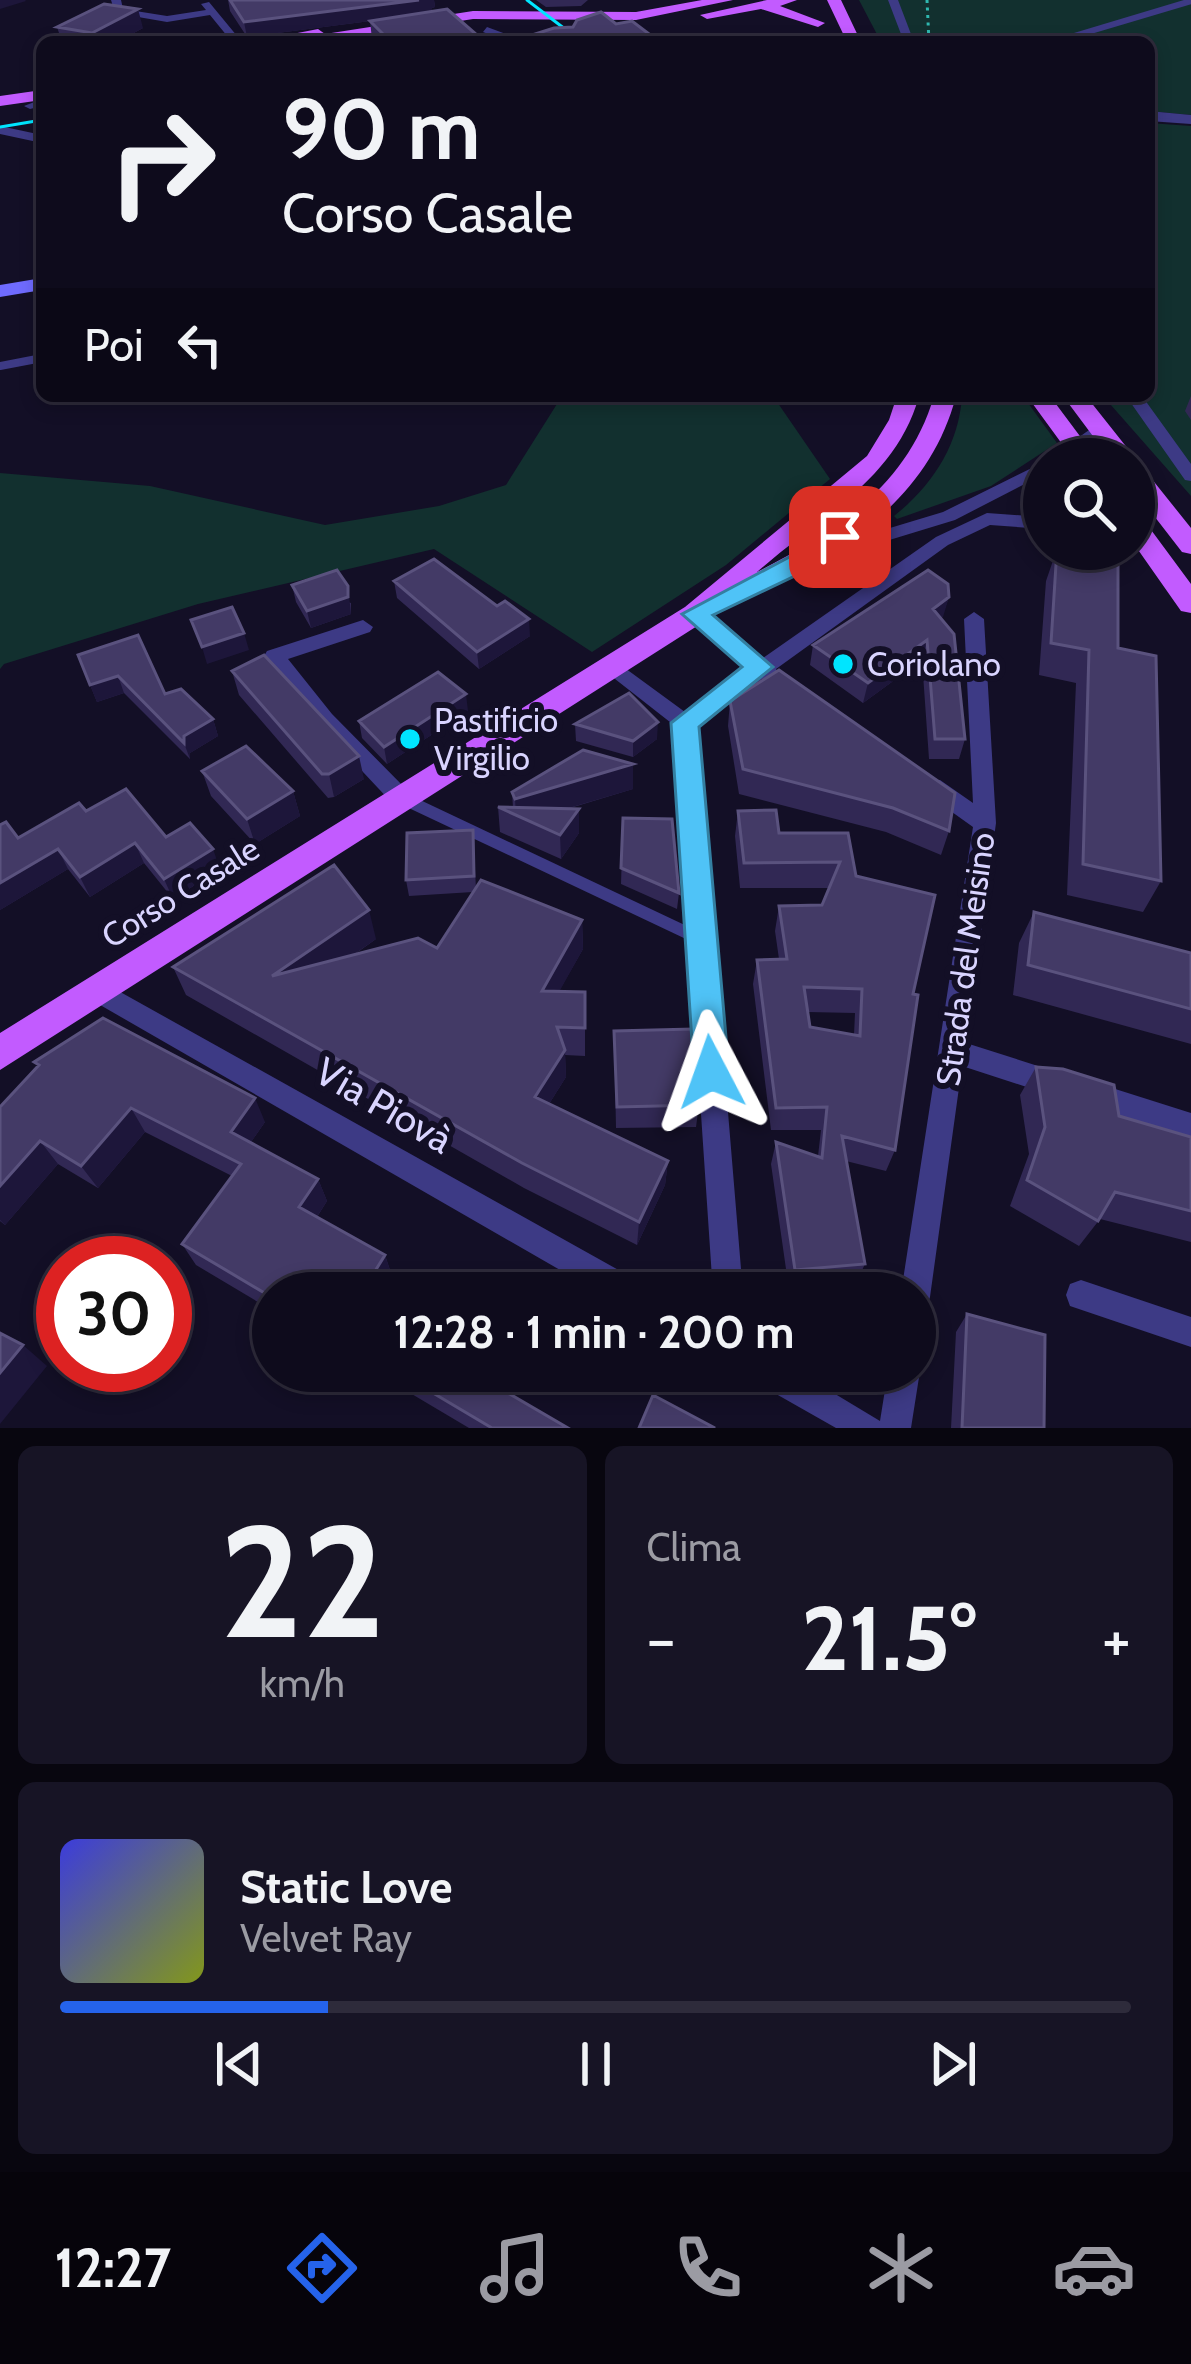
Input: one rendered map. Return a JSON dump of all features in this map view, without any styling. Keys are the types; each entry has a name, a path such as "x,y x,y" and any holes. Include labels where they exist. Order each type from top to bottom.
{"main road":[{"path":"333,36 428,19 488,0"},
{"path":"518,0 565,36"},
{"path":"598,33 628,22 790,0"},
{"path":"809,0 824,36"},
{"path":"832,1 851,36"},
{"path":"726,6 784,10 818,23"},
{"path":"387,36 454,22 538,16 628,22"},
{"path":"303,36 428,19 545,34"},
{"path":"0,92 36,94"},
{"path":"0,101 36,95"},
{"name":"Corso Casale","path":"694,614 874,463 906,402"},
{"name":"Corso Casale","path":"0,1053 694,614 814,557 865,518 908,474 935,431 943,402"},
{"path":"1042,402 1063,438"},
{"path":"1079,402 1107,438"},
{"path":"1155,500 1191,546"},
{"path":"1155,563 1191,604"}],"street":[{"path":"116,0 118,11 160,19 230,4"},
{"path":"194,0 210,8 232,36"},
{"path":"893,0 907,36"},
{"path":"158,3 210,8"},
{"path":"487,30 502,36"},
{"path":"1155,117 1191,120"},
{"path":"0,130 36,138"},
{"path":"0,291 36,285"},
{"path":"1138,402 1191,476"},
{"path":"1089,438 1099,428"},
{"path":"814,557 949,516 1023,477"},
{"path":"949,516 1023,520"},
{"path":"942,541 949,516"},
{"path":"685,723 769,674 942,541 986,519"},
{"path":"694,614 769,674"},
{"name":"Strada del Meisino","path":"919,1272 986,823 974,619"},
{"path":"363,627 274,656 325,719 401,798"},
{"path":"611,668 685,723 726,1272"},
{"path":"912,772 986,823"},
{"name":"Via Piovà","path":"98,990 592,1272"},
{"path":"952,1051 1191,1126"},
{"path":"1081,1294 1191,1332"},
{"path":"803,1392 867,1428"},
{"path":"896,1428 901,1392"}],"lane":[{"path":"1074,36 1191,1"},
{"path":"0,366 36,359"},
{"path":"401,798 701,940"}],"path":[{"path":"927,0 929,36"}],"green space":[{"path":"859,0 1191,0 1191,115 1155,112 1155,36 878,36"},
{"path":"1155,123 1191,126 1191,496 1155,455 1155,438 1140,438 1108,402 1155,402"},
{"path":"558,402 777,402 830,479 726,565 592,652 434,549 198,604 0,669 0,473 150,486 325,525 439,506 506,485"},
{"path":"961,402 1027,402 1053,438 1023,438 1023,465 991,486 897,519 894,516 941,463"}],"building":[{"path":"230,0 419,0 244,22"},
{"path":"104,4 138,9 92,33 57,27"},
{"path":"447,9 478,36 385,36 370,21"},
{"path":"601,12 616,24 632,21 652,36 529,36 573,27 577,20"},
{"path":"434,559 497,606 505,601 529,619 477,652 394,581"},
{"path":"337,570 348,586 348,597 307,611 292,585"},
{"path":"928,570 948,584 949,597 933,609 954,634 965,739 935,739 927,640 868,683 813,645"},
{"path":"1056,570 1118,570 1118,648 1156,656 1161,881 1083,864 1089,650 1051,643"},
{"path":"232,607 244,633 202,647 191,620"},
{"path":"138,635 165,694 181,689 213,719 184,736 184,743 118,676 90,685 78,655"},
{"path":"264,655 359,756 322,774 232,671"},
{"path":"779,670 955,793 949,831 893,808 743,769 730,701"},
{"path":"438,672 466,694 384,747 359,721"},
{"path":"629,693 658,722 633,741 575,724"},
{"path":"246,746 293,791 247,819 202,771"},
{"path":"583,750 633,764 515,799 512,792"},
{"path":"126,789 166,837 190,823 213,849 164,879 135,843 80,877 58,849 0,883 0,825 6,822 18,838 79,803 86,811"},
{"path":"498,807 579,809 560,835"},
{"path":"776,810 779,833 848,833 856,876 935,895 913,994 918,995 895,1150 842,1136 865,1264 795,1270 776,1142 822,1158 827,1107 776,1108 757,960 787,959 779,906 822,905 840,862 744,863 738,811","holes":["804,987 862,989 860,1036 810,1027"]},
{"path":"623,818 672,819 679,893 621,868"},
{"path":"473,830 474,876 406,880 407,833"},
{"path":"334,865 369,910 272,976 418,938 437,948 481,880 582,920 542,991 585,992 585,1028 557,1027 565,1050 535,1097 668,1161 639,1222 522,1163 173,967"},
{"path":"1034,912 1191,953 1191,1009 1028,965"},
{"path":"103,1018 255,1098 231,1132 318,1179 299,1207 385,1255 374,1272 252,1272 252,1286 192,1250 192,1236 188,1236 241,1164 131,1108 81,1166 40,1141 0,1186 0,1107 39,1065 34,1062"},
{"path":"693,1029 699,1105 617,1107 614,1031"},
{"path":"1036,1067 1063,1069 1114,1085 1119,1116 1191,1137 1191,1211 1115,1192 1098,1221 1027,1180 1045,1127"},
{"path":"967,1314 1045,1335 1044,1428 962,1428"},
{"path":"0,1333 23,1345 0,1373"},
{"path":"431,1392 506,1392 568,1428 492,1428"},
{"path":"653,1395 715,1428 639,1428"}],"tram line":[{"path":"527,0 574,36"},
{"path":"0,127 36,121"}],"place":[{"name":"Coriolano","path":"843,664"},
{"name":"Pastificio Virgilio","path":"410,739"}],"route":[{"path":"711,1072 685,723 760,667 694,614 814,557 840,537"}]}
